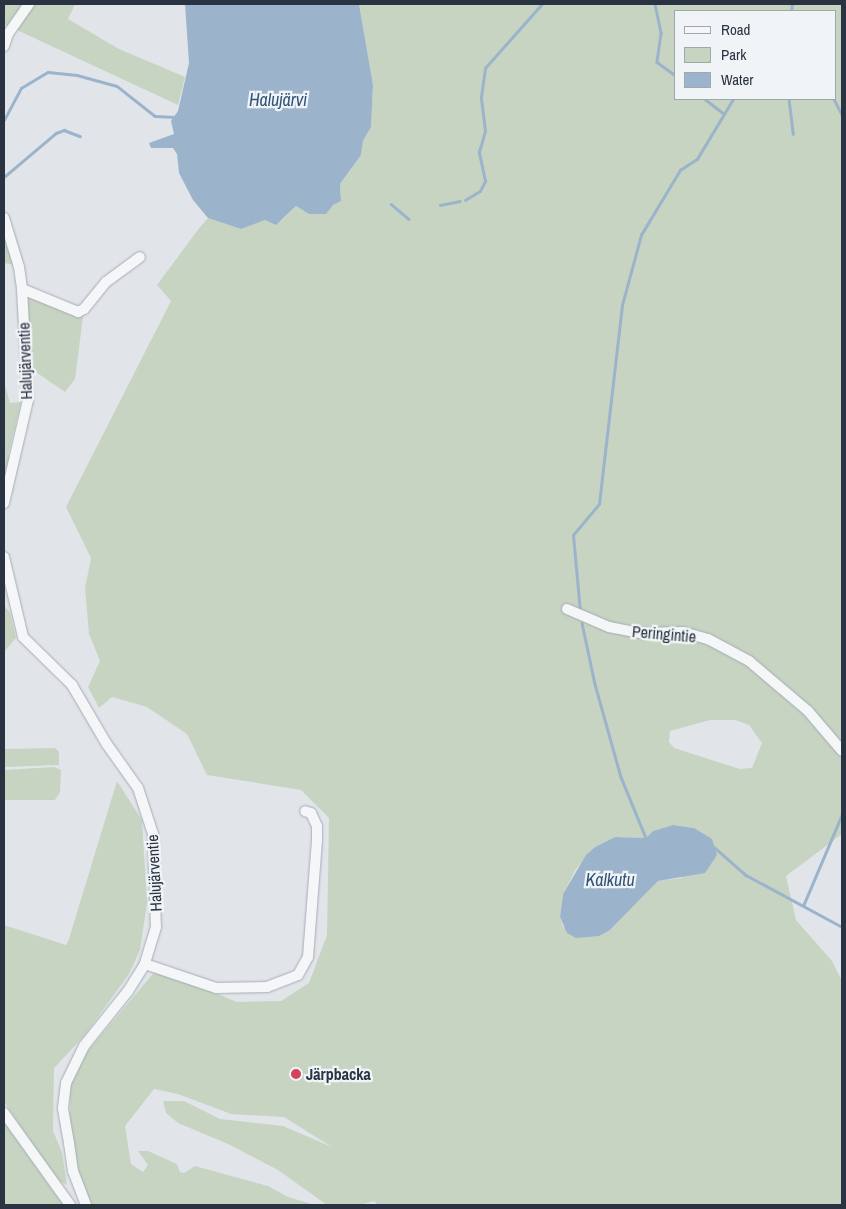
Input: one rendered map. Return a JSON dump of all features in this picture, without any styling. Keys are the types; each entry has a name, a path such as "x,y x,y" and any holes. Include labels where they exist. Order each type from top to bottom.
{"street":[{"path":"4,46 29,4"},
{"name":"Halujärventie","path":"4,218 20,267 28,400 4,503"},
{"path":"22,289 78,312 84,309 106,282 140,256"},
{"name":"Halujärventie","path":"4,557 14,606 23,637 72,685 106,743 138,788 147,812 156,860 156,928 145,964 128,991 84,1046 66,1083 64,1109 67,1136 73,1171 86,1205"},
{"path":"4,593 14,606"},
{"name":"Peringintie","path":"567,609 609,627 640,633 683,632 708,639 749,661 808,711 842,751"},
{"path":"145,964 216,988 267,987 298,975 308,957 317,840 317,826 310,813 305,811"},
{"path":"4,1113 70,1205"}],"green space":[{"path":"4,4 19,4 25,10 29,4 75,4 68,19 119,49 185,77 178,105 4,24"},
{"path":"359,4 842,4 842,834 786,876 796,920 832,961 842,981 842,1205 378,1205 374,1201 360,1205 327,1205 278,1170 228,1144 178,1123 166,1113 163,1101 184,1101 220,1119 283,1126 332,1147 284,1117 231,1114 178,1094 154,1089 125,1126 131,1164 143,1172 148,1165 138,1151 148,1151 177,1164 180,1172 184,1173 195,1166 268,1186 288,1197 315,1205 93,1205 82,1190 70,1128 70,1087 80,1060 157,969 237,1002 281,1001 309,983 327,935 329,818 301,790 207,775 187,734 147,707 112,697 99,708 88,687 100,661 89,634 85,588 91,558 66,507 171,301 157,285 200,227 208,218 241,229 265,220 282,220 296,206 309,214 325,214 341,196 340,184 361,155 363,141 371,127 373,85","holes":["710,720 735,720 749,725 762,743 752,768 740,769 674,748 669,742 670,731","673,825 694,828 682,878 658,881 610,930 563,927 560,917 563,894 576,869 595,847 615,837 646,838 653,831"]},
{"path":"4,228 16,265 4,263"},
{"path":"22,289 84,309 75,379 65,392 27,366"},
{"path":"4,382 10,403 21,402 8,455 14,458 4,503"},
{"path":"4,605 10,613 16,638 4,652"},
{"path":"55,748 59,752 59,765 4,767 4,749"},
{"path":"54,767 61,770 60,792 55,800 4,800 4,770"},
{"path":"117,781 142,820 147,903 140,950 129,974 84,1036 54,1068 53,1131 62,1152 67,1185 57,1180 4,1102 4,925 66,945"},
{"path":"4,1119 64,1205 4,1205"}],"water":[{"name":"Halujärvi","path":"185,4 359,4 373,85 371,127 363,141 361,155 340,184 341,201 333,205 326,214 309,214 296,206 276,225 265,220 241,229 208,218 193,200 179,173 177,154 173,148 151,148 149,143 174,134 171,121 178,111 189,63"},
{"name":"Kalkutu","path":"673,825 694,828 712,839 717,855 705,873 658,881 610,930 599,936 576,938 567,933 560,917 563,894 586,855 595,847 615,837 646,838 653,831"}],"waterway":[{"path":"465,200 480,191 485,181 479,152 485,131 481,97 485,68 542,4"},
{"path":"655,4 661,33 657,62 674,74"},
{"path":"791,10 792,4"},
{"path":"4,120 21,88 48,72 77,75 117,86 155,116 175,117"},
{"path":"706,100 724,114"},
{"path":"580,612 573,535 599,504 622,305 641,235 680,170 697,159 732,100"},
{"path":"789,100 793,134"},
{"path":"834,100 842,115"},
{"path":"4,177 56,133 64,130 80,136"},
{"path":"440,205 460,201"},
{"path":"391,204 409,219"},
{"path":"582,623 595,684 621,777 646,838 649,838"},
{"path":"803,906 842,814"},
{"path":"714,847 746,875 842,927"}],"place":[{"name":"Järpbacka","path":"296,1074"}]}
